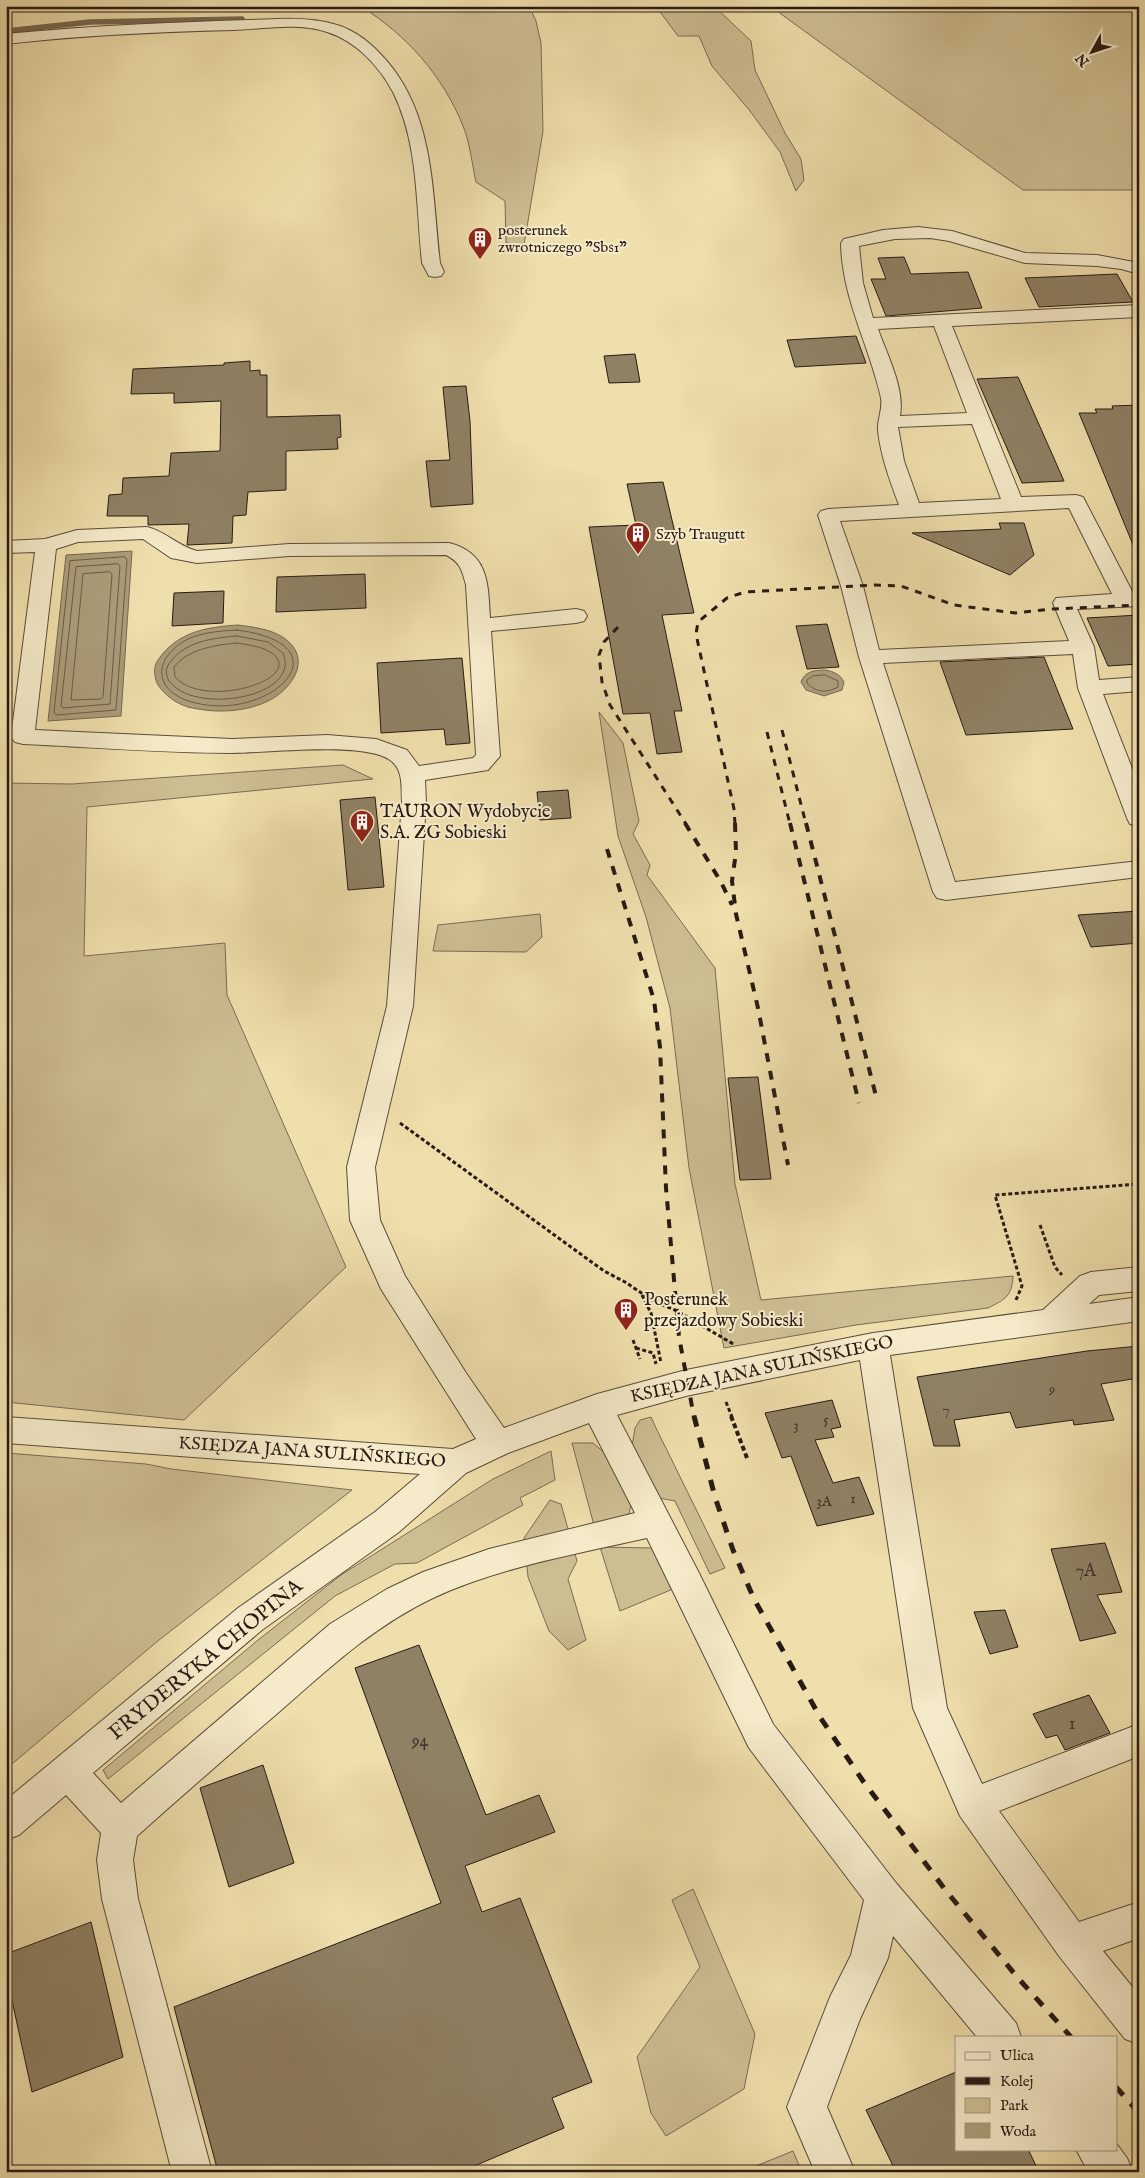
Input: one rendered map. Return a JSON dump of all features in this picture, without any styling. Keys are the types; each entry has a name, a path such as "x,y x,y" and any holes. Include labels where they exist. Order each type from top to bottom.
{"street":[{"path":"6,39 89,31 275,24 320,26 344,32 373,56 390,74 401,93 409,113 419,150 431,263 435,272"},
{"path":"911,510 890,455 888,422 892,403 868,324 855,292 849,260 850,243 871,236 905,233 939,234 996,252 1026,258 1100,261 1129,265 1139,269"},
{"path":"868,324 1139,311"},
{"path":"941,320 1013,504"},
{"path":"888,422 979,418"},
{"path":"1139,818 1089,688 1083,647 1064,603 1132,600 1076,501 828,515 852,586 870,657 946,892 1139,868"},
{"path":"6,547 46,545 77,536 147,533 179,553 197,557 289,550 449,549 464,556 473,570 477,585 488,756 480,765 413,774"},
{"path":"46,545 15,737 232,746 337,742 376,746 399,755 413,774 414,802 400,1006 361,1166 365,1220 392,1280 455,1382 497,1444"},
{"path":"479,626 576,616"},
{"path":"870,657 1083,647"},
{"path":"1089,688 1139,684"},
{"path":"1050,1322 1092,1284 1139,1279"},
{"name":"KSIĘDZA JANA SULIŃSKIEGO","path":"6,1430 455,1463 497,1444 597,1407 667,1387 873,1345 1139,1309"},
{"path":"873,1345 930,1708 973,1804 1072,1943 1139,2025"},
{"path":"597,1407 761,1736 883,1896 1001,2036"},
{"name":"FRYDERYKA CHOPINA","path":"6,1823 250,1620 387,1522 455,1463"},
{"path":"192,2172 120,1899 115,1860 120,1827 342,1635 378,1611 434,1582 498,1561 656,1522"},
{"path":"973,1804 1139,1740"},
{"path":"68,1772 120,1827"},
{"path":"835,2172 807,2108 844,2011 869,1958 883,1896"},
{"path":"1072,1943 1139,1920"},
{"path":"1097,2150 1113,2172"}],"path":[{"path":"375,1105 531,1219 552,1231 604,1271 664,1308 675,1310 737,1346"},
{"path":"1011,1303 1018,1298 1022,1286 995,1195 1139,1184"},
{"path":"642,1295 651,1314 667,1387"},
{"path":"633,1340 640,1359"},
{"path":"636,1348 650,1353"},
{"path":"723,1395 747,1458"}],"green space":[{"path":"360,6 529,6 536,21 541,43 543,131 524,245 506,243 505,201 476,182 463,126 455,108 434,73 408,43 377,17"},
{"path":"670,6 714,6 751,41 755,70 785,133 801,159 804,180 796,191 780,152 750,111 712,66 699,36 678,36 658,9"},
{"path":"770,6 1139,6 1139,190 1023,190"},
{"path":"599,712 623,743 639,821 633,834 650,865 647,875 715,968 735,1184 761,1300 1013,1276 1011,1288 1004,1299 988,1308 856,1325 724,1348 689,1168 670,1008 646,917 618,836"},
{"path":"343,765 373,779 87,807 84,956 225,943 227,995 346,1267 184,1420 6,1402 6,783 72,784"},
{"path":"540,914 542,937 526,952 433,951 438,925"},
{"path":"651,1417 725,1568 710,1574 675,1501 659,1498 632,1446 635,1428 640,1420"},
{"path":"572,1443 593,1443 606,1454 631,1505 629,1514 595,1529"},
{"path":"551,1451 555,1480 520,1498 523,1505 417,1563 395,1564 335,1596 108,1779 103,1770 258,1640 341,1575 493,1479"},
{"path":"6,1453 146,1464 171,1469 352,1490 159,1640 6,1769"},
{"path":"550,1500 561,1504 577,1561 568,1579 586,1640 568,1650 549,1631 528,1577 524,1538"},
{"path":"600,1547 652,1548 673,1589 620,1611"},
{"path":"693,1889 755,2034 744,2089 666,2136 651,2113 637,2057 700,1967 672,1900"},
{"path":"793,2151 802,2172 741,2172"}],"water":[{"path":"132,551 121,716 48,721 66,555"},
{"path":"238,625 273,632 293,646 297,655 298,665 296,674 284,690 275,697 256,706 237,710 217,711 188,707 171,698 161,689 156,679 155,665 174,643 193,633 215,627"},
{"path":"826,670 841,677 844,682 842,690 824,696 806,690 801,682 805,675 814,671"}],"building":[{"path":"904,257 911,274 968,272 982,308 886,316 871,279 886,279 878,258"},
{"path":"1117,274 1133,302 1039,307 1025,278"},
{"path":"856,336 866,363 795,367 787,340"},
{"path":"635,354 640,382 609,383 604,356"},
{"path":"250,361 250,371 260,370 260,375 267,375 267,417 340,415 341,437 337,438 338,449 286,451 286,490 248,492 246,515 233,516 232,543 187,545 189,524 148,525 148,516 107,516 109,495 122,494 123,478 169,476 171,453 220,451 221,401 174,403 174,393 131,394 133,369 224,365 224,363"},
{"path":"1018,377 1064,481 1022,483 977,379"},
{"path":"466,386 470,421 473,504 431,507 426,461 450,460 443,387"},
{"path":"1139,405 1138,557 1079,413 1097,413 1095,409 1113,409 1112,406"},
{"path":"663,482 694,613 662,615 682,711 674,711 682,752 657,754 650,713 623,714 589,527 636,525 627,484"},
{"path":"999,523 1024,523 1034,555 1010,575 912,533 1001,529"},
{"path":"365,574 366,608 276,612 277,577"},
{"path":"224,591 223,623 172,626 174,593"},
{"path":"1139,615 1139,664 1108,666 1087,618"},
{"path":"827,624 839,667 807,669 796,626"},
{"path":"1044,657 1073,729 966,735 940,662"},
{"path":"462,658 470,743 446,745 444,729 381,733 377,663"},
{"path":"568,790 571,818 540,820 537,792"},
{"name":"TAURON Wydobycie S.A. ZG Sobieski","path":"375,797 384,887 348,890 340,800"},
{"path":"1139,911 1139,943 1091,947 1078,915"},
{"path":"758,1077 771,1179 740,1180 728,1078"},
{"path":"1139,1346 1139,1378 1101,1384 1114,1420 1074,1425 1073,1420 1016,1428 1010,1412 954,1420 960,1446 934,1446 917,1377 1087,1351"},
{"path":"832,1400 841,1427 831,1429 834,1437 815,1440 833,1483 859,1477 874,1514 817,1526 791,1456 782,1458 765,1413"},
{"path":"1105,1543 1122,1592 1097,1595 1116,1633 1080,1641 1051,1549"},
{"path":"1005,1610 1018,1647 990,1654 974,1612"},
{"path":"419,1645 486,1815 539,1795 555,1832 465,1866 482,1912 520,1898 592,2082 552,2098 564,2128 460,2172 218,2172 174,2007 441,1903 355,1668"},
{"path":"1089,1695 1110,1733 1065,1750 1057,1735 1046,1738 1033,1714"},
{"path":"263,1765 294,1863 229,1887 200,1788"},
{"path":"91,1922 123,2057 32,2092 6,1973 6,1954"},
{"path":"955,2072 955,2150 1028,2150 1039,2172 896,2172 866,2110"}],"waterway":[{"path":"6,31 90,22 242,19"}],"railway":[{"path":"735,824 734,809 696,634 698,622 727,598 745,592 874,585 901,586 954,605 1015,613 1053,609 1139,605"},
{"path":"618,627 604,642 599,655 602,682 610,705 686,824"},
{"path":"782,730 806,824"},
{"path":"767,732 790,824"},
{"path":"685,823 721,882 732,905"},
{"path":"735,823 736,852 732,881 736,914 758,1008 788,1165"},
{"path":"790,823 859,1103"},
{"path":"806,823 877,1100"},
{"path":"607,849 654,1000 660,1047 666,1188 679,1337 694,1417"},
{"path":"694,1416 715,1497 733,1550 754,1599 820,1717 863,1781 947,1892 1018,1978 1070,2036"},
{"path":"1118,2089 1139,2113"}],"place":[{"name":"posterunek zwrotniczego \"Sbs1\"","path":"480,260"},
{"name":"Szyb Traugutt","path":"638,555"},
{"name":"TAURON Wydobycie S.A. ZG Sobieski","path":"362,843"},
{"name":"Posterunek przejazdowy Sobieski","path":"626,1331"}]}
